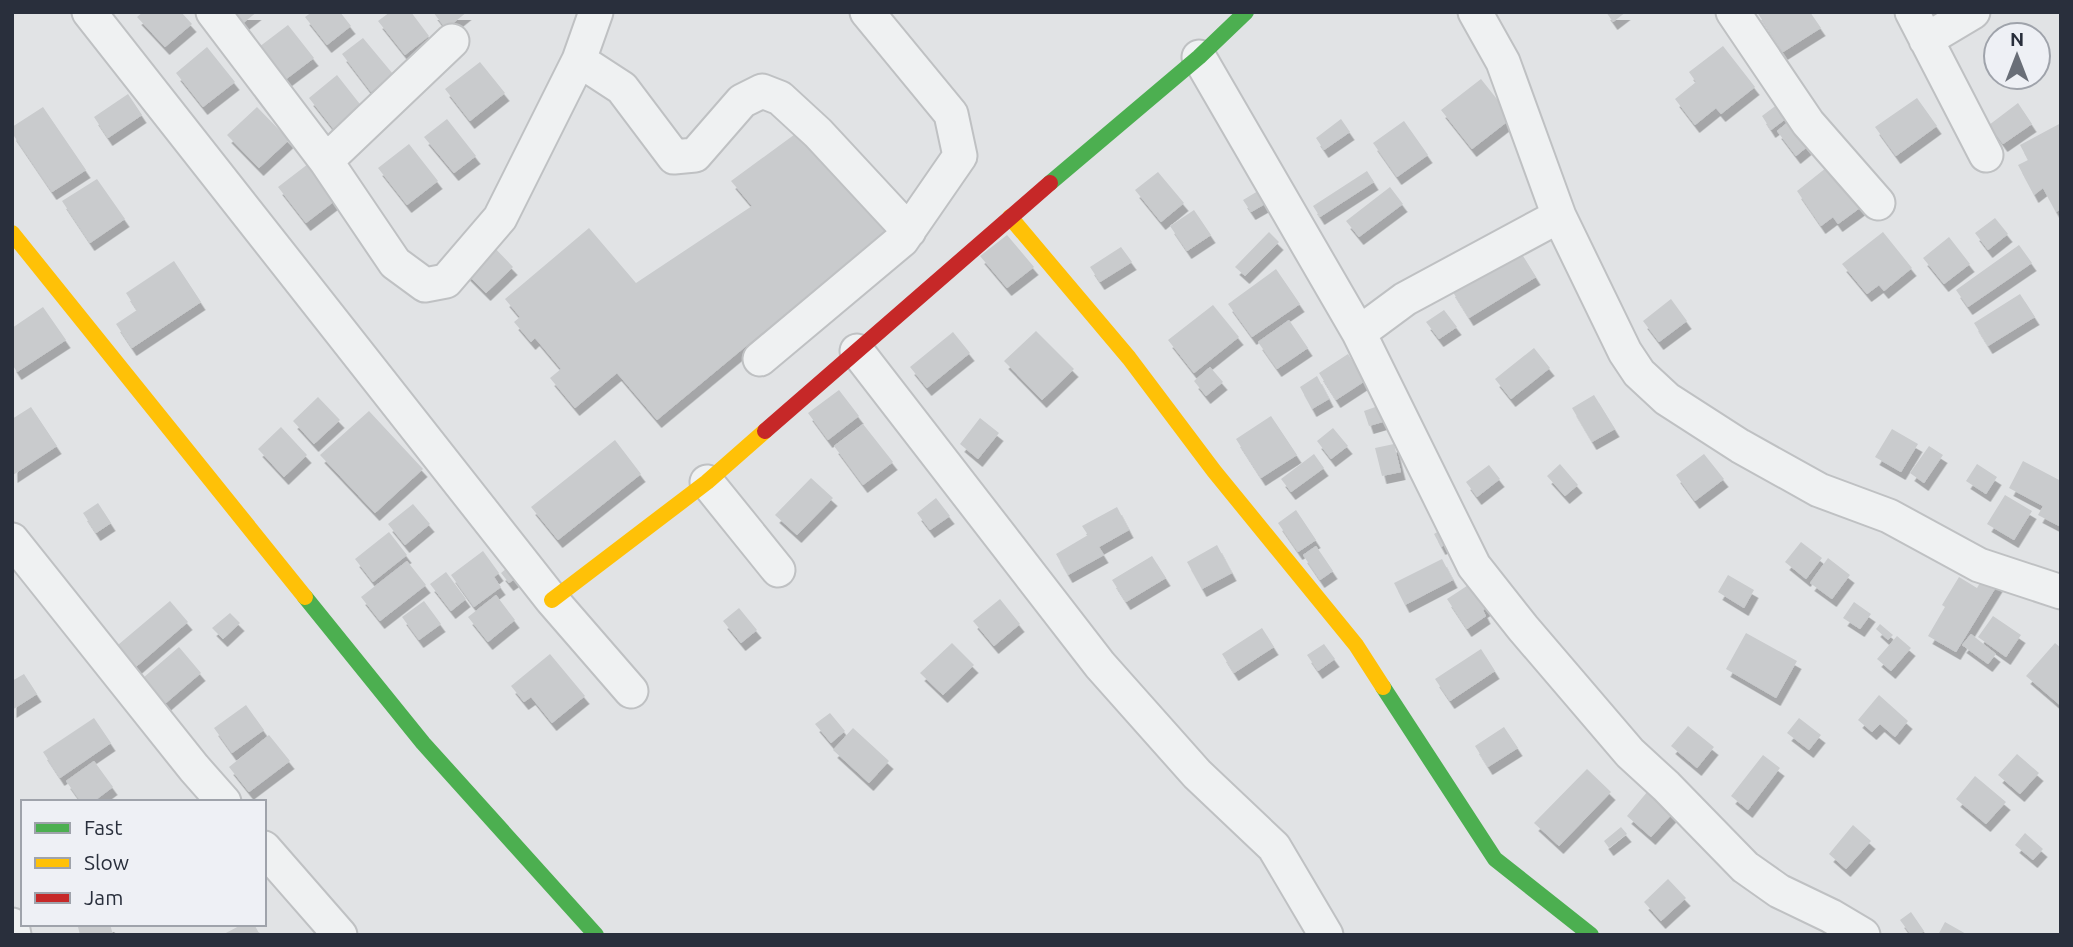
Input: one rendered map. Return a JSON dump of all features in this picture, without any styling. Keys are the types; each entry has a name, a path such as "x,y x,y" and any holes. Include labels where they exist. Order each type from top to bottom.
{"street":[{"path":"89,12 552,600 631,691"},
{"path":"214,12 326,161 395,263 425,285 446,281 500,218 579,60 596,12"},
{"path":"760,359 902,240 960,156 951,114 867,12"},
{"path":"552,600 707,482 1010,217 1199,57 1246,12"},
{"path":"1475,12 1503,62 1559,216 1625,352 1639,373 1667,399 1740,446 1819,490 1889,516 1979,565 2061,592"},
{"path":"1733,12 1808,123 1878,203"},
{"path":"1973,12 1919,26 1986,155"},
{"path":"326,161 452,41"},
{"path":"1199,57 1359,333 1474,566 1630,753 1745,867 1779,891 1863,935"},
{"path":"579,60 622,88 674,157 695,155 742,101 762,91 780,98 818,132 909,231"},
{"path":"1359,333 1405,299 1559,216"},
{"path":"1010,217 1129,358 1214,471 1356,645 1495,859 1591,935"},
{"path":"12,233 423,743 596,935"},
{"path":"857,351 1100,665 1198,774 1274,847 1326,935"},
{"path":"707,482 778,570"},
{"path":"12,540 221,800"},
{"path":"266,850 341,935"},
{"path":"12,925 14,935"}],"building":[{"path":"143,12 181,12 192,24 165,47 137,17"},
{"path":"225,12 257,12 237,28"},
{"path":"312,12 340,12 351,26 327,45 305,17"},
{"path":"390,12 411,12 429,36 405,55 378,21"},
{"path":"433,12 467,12 446,29"},
{"path":"1606,12 1626,12 1613,22"},
{"path":"1757,12 1810,12 1821,28 1783,52"},
{"path":"288,25 314,58 285,80 259,47"},
{"path":"363,38 393,74 371,92 342,54"},
{"path":"1723,46 1755,87 1721,114 1716,108 1695,125 1675,99 1696,82 1689,72"},
{"path":"207,47 235,82 203,107 176,73"},
{"path":"480,62 505,93 470,121 445,89"},
{"path":"337,75 363,108 335,131 309,98"},
{"path":"1481,79 1512,118 1472,149 1441,110"},
{"path":"128,94 142,115 108,138 94,117"},
{"path":"1917,98 1937,126 1896,156 1875,127"},
{"path":"2018,103 2032,124 2003,144 1989,125"},
{"path":"1778,104 1787,118 1771,130 1762,116"},
{"path":"43,107 86,170 52,192 12,133 12,127"},
{"path":"257,107 289,140 259,168 227,135"},
{"path":"447,119 476,156 454,173 424,137"},
{"path":"1341,119 1350,132 1324,150 1316,138"},
{"path":"1404,121 1428,155 1397,177 1373,143"},
{"path":"1788,122 1807,147 1796,156 1777,131"},
{"path":"2061,123 2061,209 2056,212 2043,188 2034,195 2018,165 2028,160 2020,145"},
{"path":"802,129 885,231 657,420 617,373 575,408 550,378 561,369 535,338 531,342 514,322 520,317 505,299 589,228 636,283 752,206 731,181"},
{"path":"409,144 438,181 407,205 378,168"},
{"path":"1836,160 1868,202 1838,224 1833,217 1821,226 1797,191"},
{"path":"308,164 336,200 306,223 278,187"},
{"path":"1367,171 1374,182 1320,217 1313,206"},
{"path":"1158,172 1184,203 1161,222 1135,190"},
{"path":"97,179 125,219 90,243 62,201"},
{"path":"1390,187 1403,204 1359,237 1346,221"},
{"path":"1258,191 1265,204 1251,212 1243,200"},
{"path":"1194,210 1211,235 1187,251 1170,226"},
{"path":"1995,218 2008,234 1988,250 1975,233"},
{"path":"1269,232 1279,242 1245,276 1235,267"},
{"path":"1883,232 1912,268 1884,291 1879,285 1867,294 1842,264"},
{"path":"1007,235 1034,267 1007,288 980,256"},
{"path":"1949,237 1970,264 1944,284 1923,258"},
{"path":"491,244 513,267 486,293 463,270"},
{"path":"2019,245 2032,263 1968,307 1956,290"},
{"path":"1121,247 1132,262 1100,282 1090,267"},
{"path":"1518,248 1536,277 1469,318 1451,289"},
{"path":"174,261 201,302 132,348 116,324 137,310 126,293"},
{"path":"1276,269 1300,304 1252,337 1228,304"},
{"path":"2020,294 2035,317 1988,346 1974,323"},
{"path":"1671,299 1687,321 1659,342 1643,321"},
{"path":"1213,305 1239,337 1194,373 1168,340"},
{"path":"43,307 66,340 17,372 12,364 12,328"},
{"path":"1444,310 1457,327 1439,339 1426,322"},
{"path":"1289,320 1308,348 1277,369 1258,342"},
{"path":"1036,331 1074,369 1042,400 1004,361"},
{"path":"953,332 970,353 927,388 910,367"},
{"path":"1534,348 1550,368 1511,399 1495,379"},
{"path":"1348,354 1365,381 1336,400 1319,373"},
{"path":"1210,367 1223,382 1206,396 1194,381"},
{"path":"1317,376 1329,399 1312,409 1300,387"},
{"path":"839,390 859,416 828,440 808,413"},
{"path":"1594,395 1615,429 1592,442 1572,408"},
{"path":"318,397 340,420 314,444 293,421"},
{"path":"1381,405 1386,421 1369,426 1364,411"},
{"path":"31,407 57,446 13,475 12,419"},
{"path":"369,411 423,469 375,513 320,455"},
{"path":"1271,416 1297,455 1261,478 1236,439"},
{"path":"980,418 999,433 978,459 960,444"},
{"path":"863,424 893,462 863,485 834,446"},
{"path":"281,427 307,455 284,477 258,449"},
{"path":"1333,428 1348,446 1331,459 1317,441"},
{"path":"1892,429 1918,444 1901,472 1875,457"},
{"path":"615,440 641,474 558,540 531,507"},
{"path":"1394,444 1401,472 1382,476 1375,448"},
{"path":"1929,446 1943,455 1924,483 1910,473"},
{"path":"1314,454 1324,468 1291,492 1281,479"},
{"path":"1704,454 1724,479 1695,501 1676,475"},
{"path":"2023,461 2061,481 2061,527 2038,515 2043,506 2009,488"},
{"path":"1560,464 1578,485 1565,496 1547,476"},
{"path":"1977,464 1997,477 1986,494 1966,481"},
{"path":"1489,465 1500,479 1477,497 1466,482"},
{"path":"811,478 833,498 797,535 775,515"},
{"path":"2005,495 2032,511 2014,540 1987,524"},
{"path":"936,498 950,516 930,530 917,513"},
{"path":"98,503 111,523 96,533 83,513"},
{"path":"413,504 430,524 405,545 388,524"},
{"path":"1117,507 1129,530 1099,547 1104,555 1068,575 1056,554 1088,535 1082,526"},
{"path":"1296,510 1316,540 1298,552 1278,523"},
{"path":"1446,527 1453,540 1441,547 1434,534"},
{"path":"389,532 407,555 373,582 355,559"},
{"path":"1801,542 1822,558 1806,579 1785,562"},
{"path":"1217,545 1232,573 1202,589 1187,562"},
{"path":"1316,546 1333,571 1320,580 1303,555"},
{"path":"483,551 499,573 494,577 501,587 474,607 451,575"},
{"path":"1152,556 1166,578 1126,602 1112,580"},
{"path":"1828,558 1850,575 1832,599 1810,583"},
{"path":"1442,559 1453,580 1405,605 1394,583"},
{"path":"407,561 426,585 380,621 361,597"},
{"path":"513,563 522,574 509,583 501,573"},
{"path":"446,572 466,599 451,611 430,584"},
{"path":"1728,575 1754,590 1744,608 1718,592"},
{"path":"1984,576 1998,584 1956,652 1928,636 1959,577 1977,588"},
{"path":"1479,578 1495,602 1483,610 1486,616 1467,629 1447,599"},
{"path":"496,595 515,620 488,642 468,617"},
{"path":"1000,599 1020,624 994,646 973,621"},
{"path":"170,601 188,622 130,672 112,650"},
{"path":"424,601 441,624 419,640 402,617"},
{"path":"1854,602 1871,614 1860,629 1843,618"},
{"path":"739,608 757,630 741,643 723,621"},
{"path":"230,613 240,623 223,639 212,628"},
{"path":"1993,616 2021,635 2006,657 1978,637"},
{"path":"1880,624 1893,635 1888,640 1876,629"},
{"path":"1262,628 1274,647 1234,673 1222,654"},
{"path":"1746,633 1797,661 1776,698 1726,669"},
{"path":"1971,634 1996,654 1988,664 1962,645"},
{"path":"1897,636 1911,648 1891,671 1877,659"},
{"path":"952,643 974,665 943,695 920,673"},
{"path":"2055,643 2061,648 2061,706 2026,676"},
{"path":"1324,644 1335,659 1318,671 1307,655"},
{"path":"179,647 201,673 159,709 136,684"},
{"path":"1481,649 1495,671 1450,701 1435,679"},
{"path":"550,654 585,696 552,723 531,697 524,702 511,686"},
{"path":"24,674 37,694 12,710 12,681"},
{"path":"1879,695 1908,721 1895,737 1880,724 1872,732 1858,720"},
{"path":"246,705 264,730 232,753 214,728"},
{"path":"830,713 845,731 831,743 815,724"},
{"path":"94,718 111,743 60,778 43,752"},
{"path":"1799,718 1821,735 1809,750 1787,733"},
{"path":"1688,726 1714,747 1697,768 1671,746"},
{"path":"1504,727 1518,748 1488,767 1475,746"},
{"path":"853,728 889,761 869,783 833,750"},
{"path":"269,735 290,761 249,792 229,767"},
{"path":"2017,754 2039,773 2020,794 1998,775"},
{"path":"1763,755 1780,768 1748,810 1731,796"},
{"path":"94,761 113,787 96,800 80,800 66,781"},
{"path":"1587,769 1611,792 1559,846 1534,823"},
{"path":"1975,776 2006,802 1986,824 1956,799"},
{"path":"1648,791 1673,813 1651,837 1627,816"},
{"path":"1853,825 1871,841 1846,869 1829,854"},
{"path":"1621,827 1627,834 1609,848 1604,841"},
{"path":"2025,833 2043,849 2033,860 2015,845"},
{"path":"1668,879 1686,898 1661,921 1644,902"},
{"path":"1911,912 1924,931 1919,935 1911,935 1900,920"},
{"path":"1945,922 1968,935 1938,935"},
{"path":"111,926 113,935 80,935 78,927"},
{"path":"239,926 255,926 260,935 222,935"}],"traffic: fast":[{"path":"1050,183 1199,57 1246,12"},
{"path":"305,597 423,743 596,935"},
{"path":"1383,687 1495,859 1591,935"}],"traffic: slow":[{"path":"1010,217 1129,358 1214,471 1356,645 1383,687"},
{"path":"12,233 305,597"},
{"path":"552,600 707,482 765,431"}],"traffic: jam":[{"path":"765,431 1050,183"}]}
